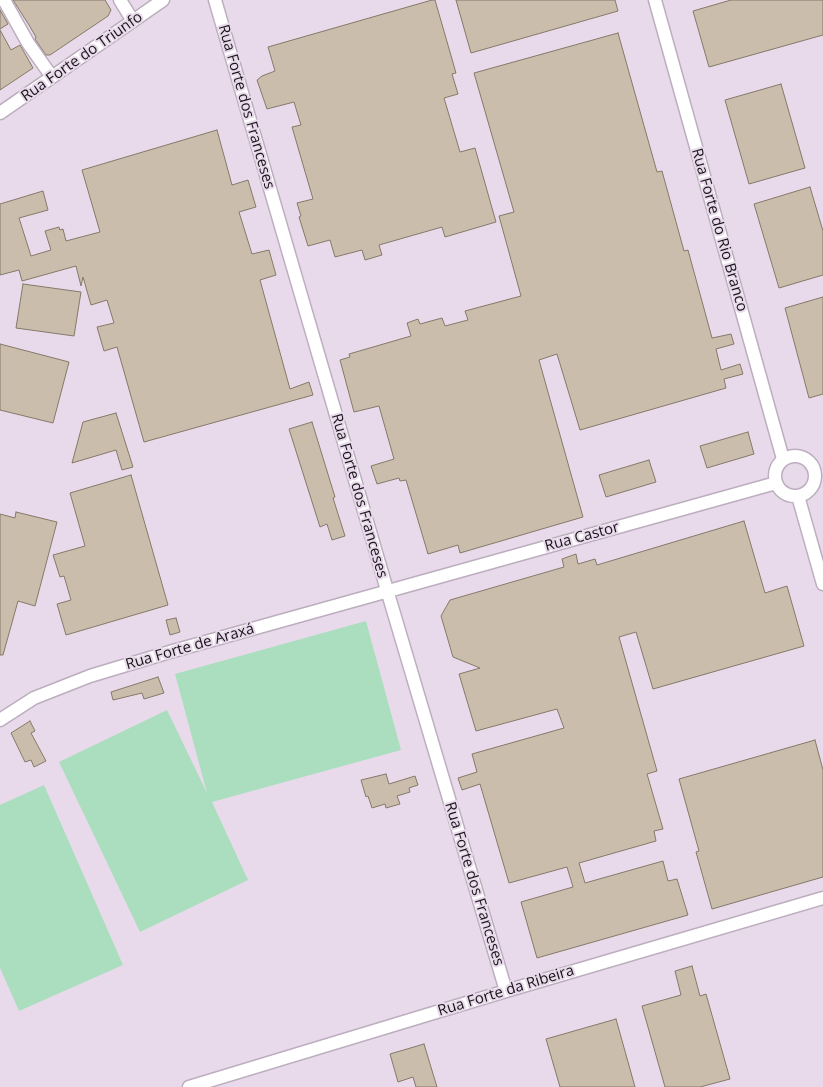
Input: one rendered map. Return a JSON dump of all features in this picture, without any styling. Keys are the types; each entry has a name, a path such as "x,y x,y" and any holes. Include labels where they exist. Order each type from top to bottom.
{"street":[{"path":"4,0 28,43 52,78"},
{"path":"120,0 133,21"},
{"name":"Rua Forte do Triunfo","path":"0,114 164,0"},
{"name":"Rua Forte dos Franceses","path":"214,0 506,991"},
{"name":"Rua Forte do Rio Branco","path":"655,0 783,459"},
{"path":"789,456 802,456 819,468 814,485 804,494 798,496 785,493 776,483 776,470 783,459 789,456"},
{"name":"Rua Castor","path":"387,590 776,483"},
{"path":"798,496 823,584"},
{"name":"Rua Forte de Araxá","path":"0,720 34,698 90,676 387,590"},
{"name":"Rua Forte da Ribeira","path":"189,1087 823,898"}],"green space":[{"path":"366,621 401,750 212,802 248,880 140,932 59,762 167,710 207,793 175,674"},
{"path":"44,785 123,965 19,1011 0,968 0,805"}],"building":[{"path":"13,0 105,0 111,10 108,16 50,55 46,55"},
{"path":"435,0 456,73 452,74 458,94 444,98 460,152 475,148 496,222 445,237 442,227 379,245 382,255 365,260 362,250 335,257 330,240 308,246 299,217 301,216 297,203 313,199 292,127 301,125 294,102 267,109 257,80 275,71 268,47"},
{"path":"456,0 615,0 618,11 471,53"},
{"path":"731,0 823,0 823,35 709,67 693,11"},
{"path":"0,10 8,24 0,29"},
{"path":"0,30 11,50 20,45 33,68 0,90"},
{"path":"618,33 657,172 662,171 684,251 688,250 712,338 731,334 734,344 716,349 721,370 740,364 743,374 724,379 726,388 580,430 557,354 539,360 583,517 460,553 458,545 428,554 406,480 400,481 399,478 377,484 371,466 394,459 379,406 354,412 340,360 350,357 349,354 411,336 407,323 418,319 420,324 442,318 445,326 468,320 465,311 521,296 499,216 514,212 474,73"},
{"path":"781,84 805,168 749,184 725,100"},
{"path":"217,130 232,185 248,180 256,207 239,212 252,254 269,250 276,275 260,280 290,389 309,382 313,395 144,442 117,347 104,351 97,327 114,323 107,300 91,305 83,277 81,286 76,266 22,281 19,270 0,275 0,204 43,191 48,210 19,218 31,256 51,250 45,231 59,227 60,230 63,229 66,241 100,232 82,170"},
{"path":"810,187 823,231 823,275 779,288 754,204"},
{"path":"23,284 81,292 74,336 16,328"},
{"path":"823,297 823,394 809,398 785,308"},
{"path":"0,344 69,362 53,423 0,410"},
{"path":"116,413 133,467 122,470 116,450 72,463 83,422"},
{"path":"312,422 345,536 332,540 327,524 320,527 289,429"},
{"path":"748,432 754,454 707,468 700,446"},
{"path":"649,460 656,482 606,497 599,475"},
{"path":"131,475 168,605 66,635 57,604 71,600 64,576 60,577 53,555 85,546 70,493"},
{"path":"16,512 57,522 35,606 18,601 3,655 0,655 0,514 15,518"},
{"path":"744,521 765,593 787,586 804,646 653,689 636,632 619,637 657,771 647,774 663,829 654,831 656,841 579,863 585,883 663,861 668,881 677,879 688,915 537,958 521,902 573,887 567,867 509,883 480,784 462,790 458,778 477,772 472,754 564,728 557,709 476,731 459,674 480,668 453,657 441,616 450,600 564,567 562,559 576,554 578,564 595,559 597,565"},
{"path":"176,618 180,632 170,635 166,620"},
{"path":"158,677 164,693 144,699 142,693 113,700 111,692"},
{"path":"30,721 35,731 31,733 46,761 34,767 31,760 25,762 11,733"},
{"path":"815,740 823,770 823,877 712,909 696,852 699,851 679,779"},
{"path":"386,774 389,784 415,776 418,785 409,788 410,792 397,796 400,804 386,808 385,804 372,808 368,796 366,797 361,780"},
{"path":"692,966 700,996 706,994 730,1079 700,1087 665,1087 642,1006 681,995 675,971"},
{"path":"616,1019 635,1087 560,1087 546,1039"},
{"path":"424,1044 437,1087 416,1087 413,1077 398,1082 390,1054"}]}
